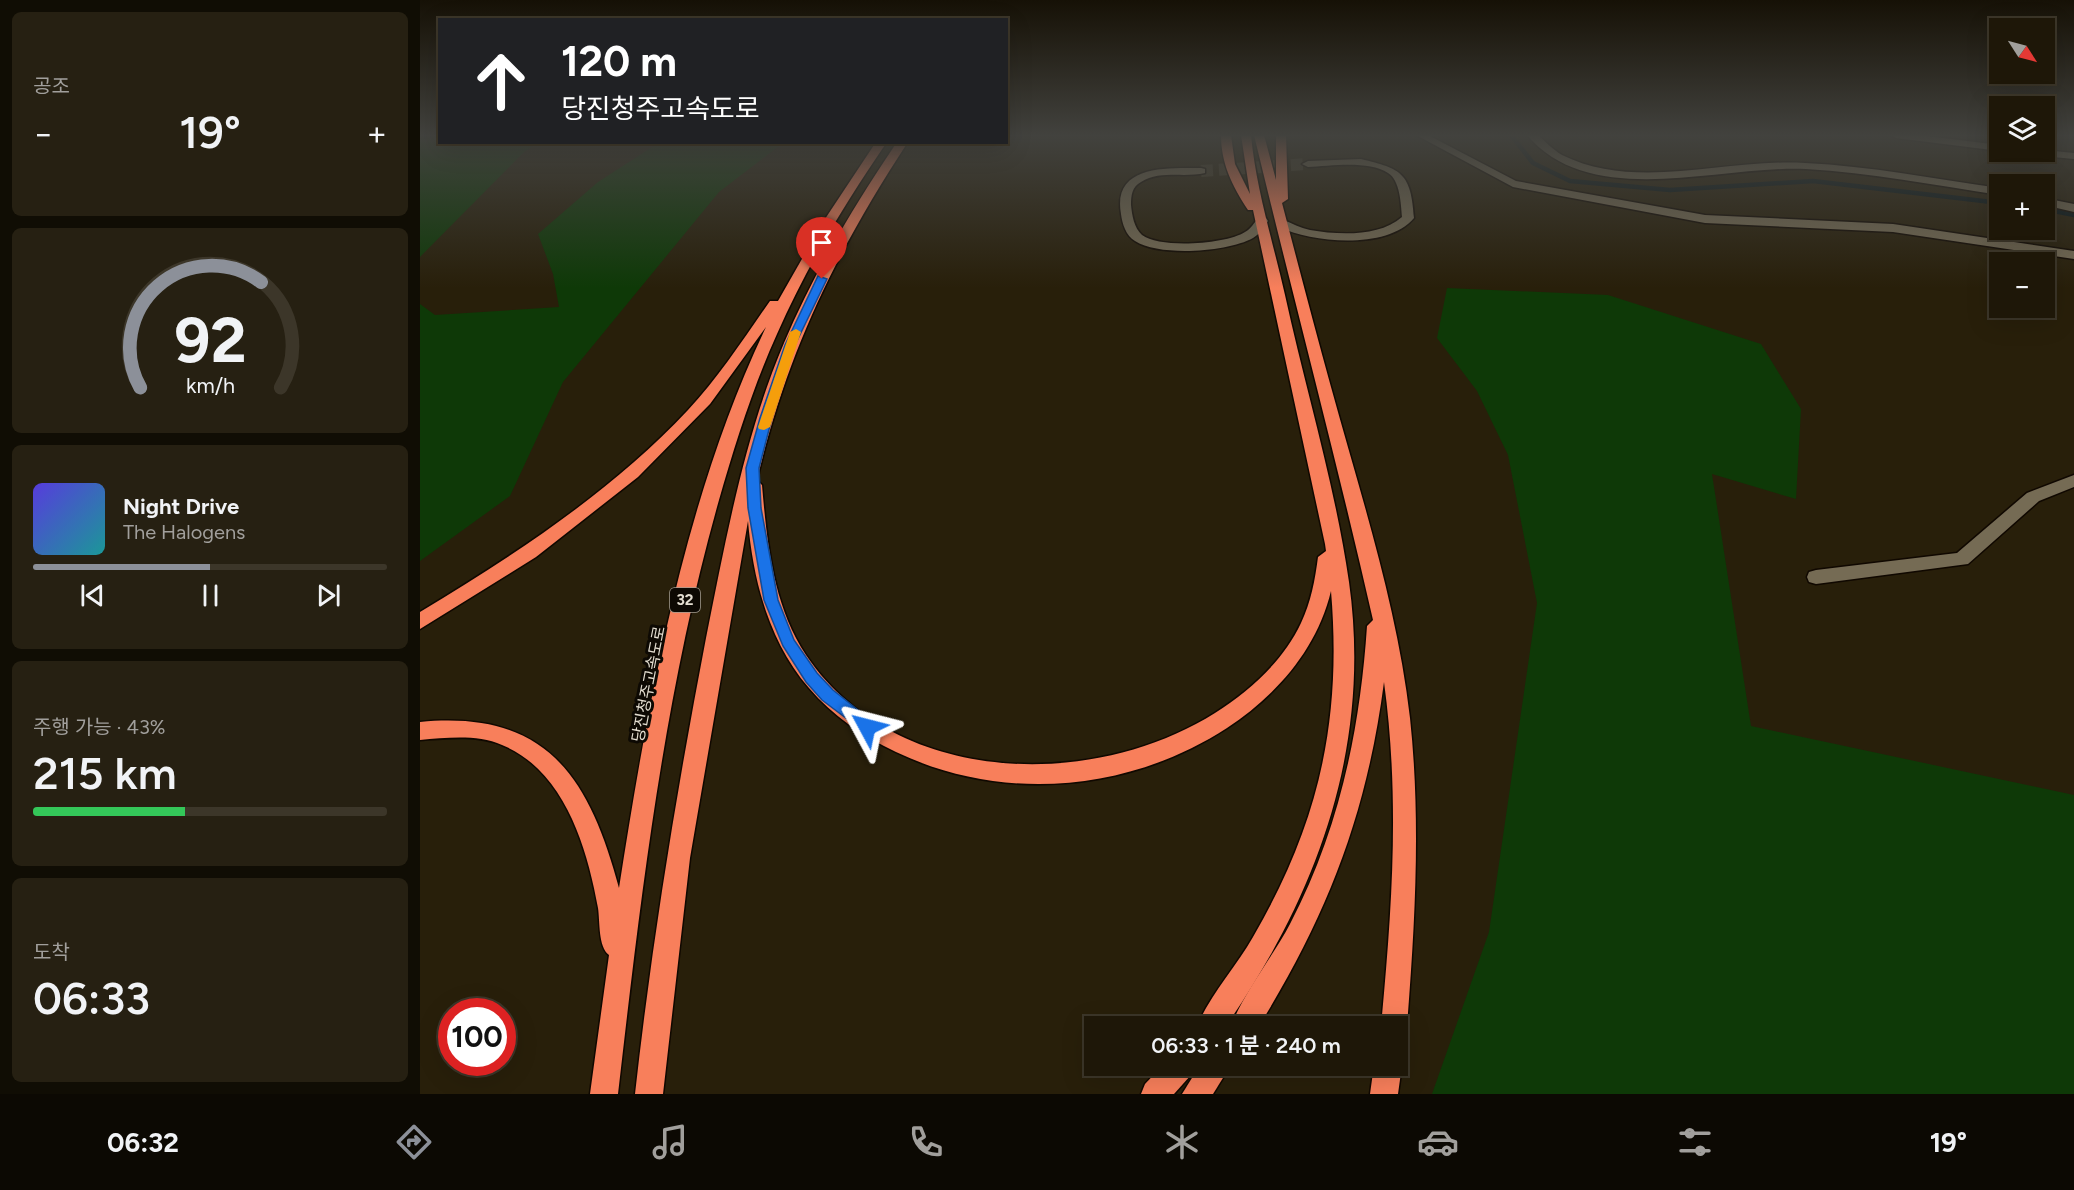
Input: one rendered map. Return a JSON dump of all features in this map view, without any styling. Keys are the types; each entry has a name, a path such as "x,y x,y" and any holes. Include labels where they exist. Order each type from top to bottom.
{"highway":[{"name":"당진청주고속도로","path":"604,1094 618,980 670,662 699,542 756,365 810,256 854,186"},
{"name":"32","path":"649,1094 659,988 677,860 730,566 753,468 778,379 811,297 875,186"},
{"path":"1240,186 1262,221"},
{"path":"1246,186 1262,221"},
{"path":"1217,1016 1251,963 1292,885 1320,814 1334,764 1346,669 1344,624 1330,517 1254,186"},
{"path":"1273,186 1388,641 1406,800 1404,911 1395,1016"},
{"path":"1277,186 1283,224"},
{"path":"1282,186 1283,224"},
{"path":"420,621 556,535 644,463 701,405 810,256"},
{"path":"753,468 755,508 771,600 788,642 811,677 849,713 891,741 941,762 987,773 1059,775 1098,771 1154,756 1206,730 1254,698 1290,659 1313,619 1326,581 1330,517"},
{"path":"1250,1016 1310,908 1324,878 1355,793 1369,732 1374,695 1377,617 1374,583"},
{"path":"420,731 469,730 509,738 542,758 555,771 581,815 602,869 614,928 618,980"},
{"path":"1155,1094 1171,1076"},
{"path":"1196,1094 1209,1076"},
{"path":"1384,1094 1386,1076"}],"lane":[{"path":"1128,186 1124,197 1125,210 1136,235 1147,242 1166,246 1226,243 1247,237 1262,221"},
{"path":"1283,224 1300,233 1322,236 1389,231 1399,227 1408,218 1407,200 1402,186"},
{"path":"1524,186 1705,219 1893,228 2074,255"},
{"path":"1955,186 1989,191"},
{"path":"2055,204 2074,208"},
{"path":"1816,577 1962,559 2033,497 2074,481"}],"green space":[{"path":"420,186 490,186 420,257"},
{"path":"593,186 727,186 719,192 563,382 510,496 420,561 420,304 435,315 559,307 553,274 538,234"},
{"path":"1447,288 1608,295 1761,344 1801,409 1796,499 1712,474 1751,726 2074,795 2074,1094 1432,1094 1489,932 1537,603 1508,455 1477,391 1437,338"}],"waterway":[{"path":"1626,186 1670,190 1733,186"},
{"path":"1856,186 1989,202"},
{"path":"2055,211 2074,215"}],"slow traffic":[{"path":"764,427 778,379 796,332"}],"route":[{"path":"822,279 811,297 790,345 766,418 753,468 755,508 765,578 788,642 811,677 828,695 867,727"}]}
